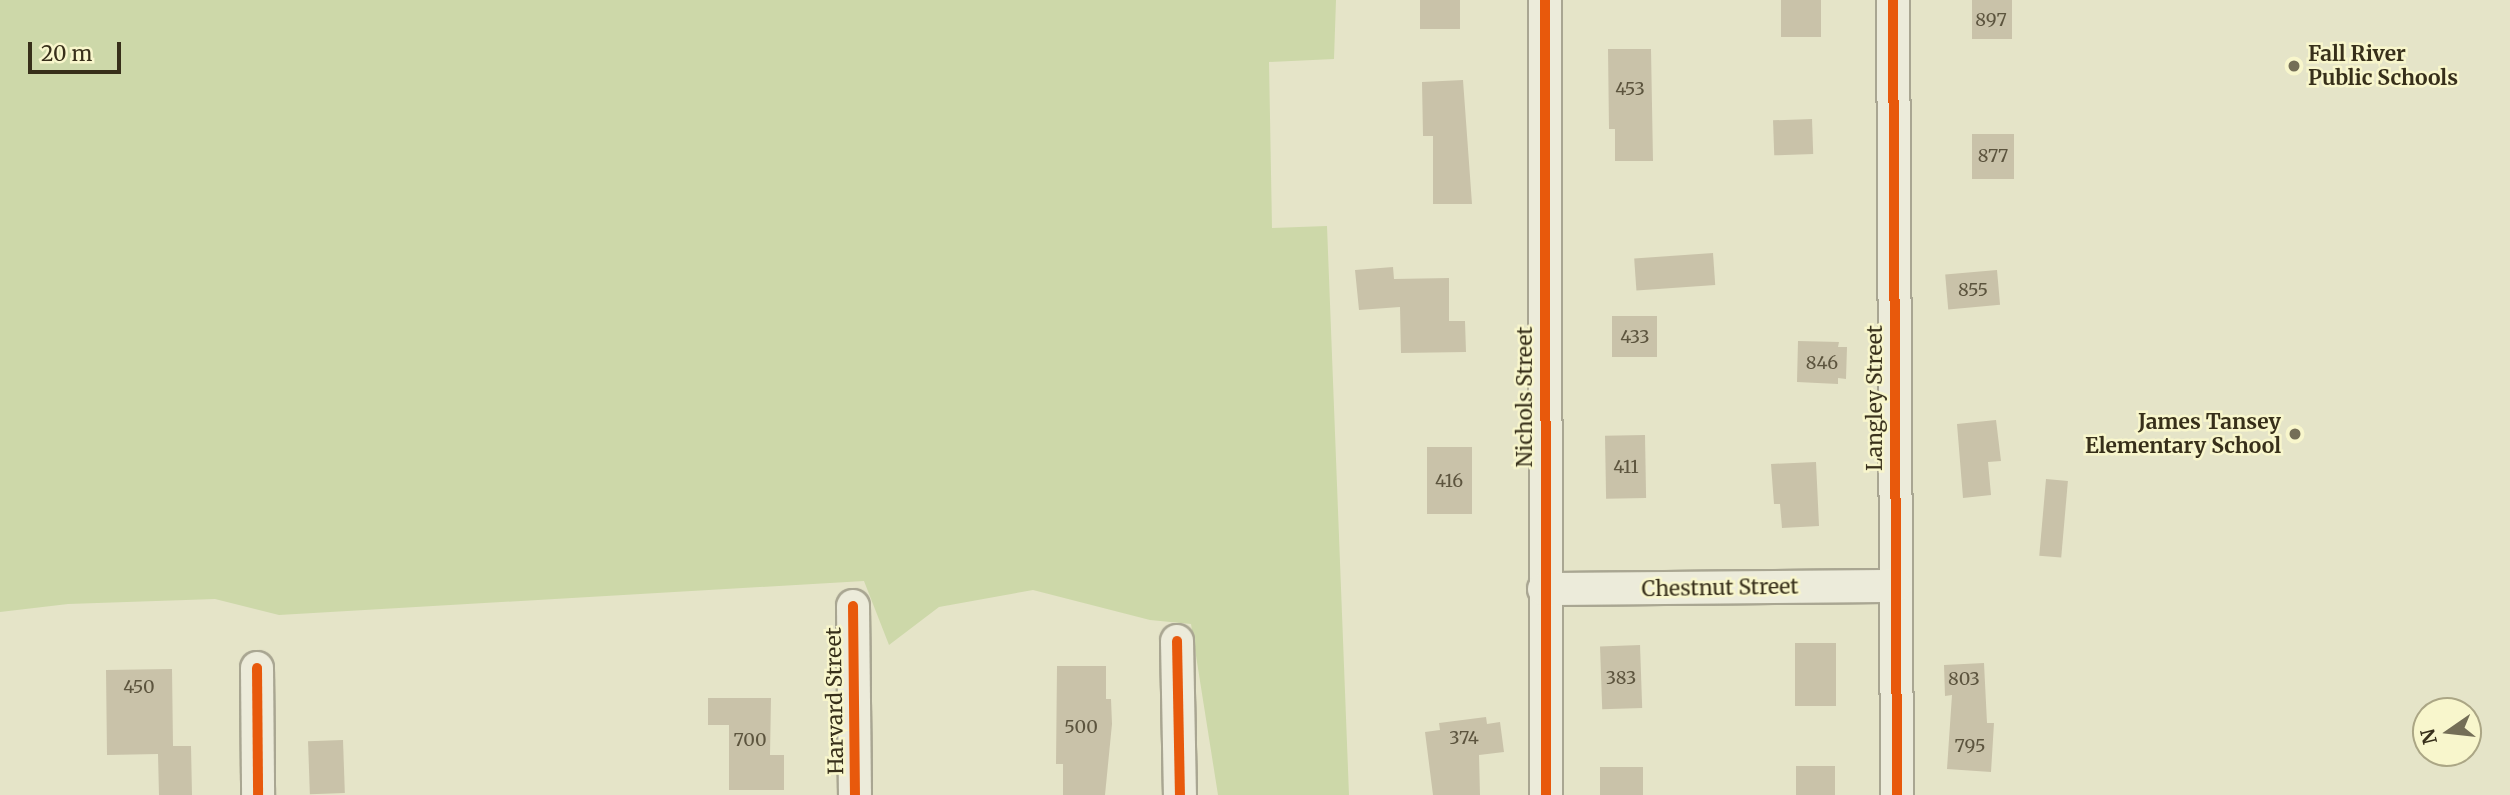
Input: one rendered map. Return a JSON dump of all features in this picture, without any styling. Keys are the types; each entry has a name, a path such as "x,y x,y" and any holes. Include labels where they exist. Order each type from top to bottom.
{"street":[{"name":"Nichols Street","path":"1545,0 1545,795"},
{"name":"Langley Street","path":"1894,0 1897,795"},
{"name":"Chestnut Street","path":"1544,589 1895,586"},
{"name":"Harvard Street","path":"853,606 855,795"},
{"path":"1177,641 1180,795"},
{"path":"257,667 258,795"}],"green space":[{"path":"0,0 1336,0 1334,59 1269,62 1272,228 1327,226 1349,795 1218,795 1191,624 1150,620 1033,590 939,607 889,645 864,581 279,615 215,599 68,604 0,612"}],"building":[{"path":"1420,0 1460,0 1460,29 1420,29"},
{"path":"1781,0 1821,0 1821,37 1781,37"},
{"path":"1972,0 2012,0 2012,39 1972,39"},
{"path":"1608,49 1651,49 1653,161 1615,161 1615,129 1609,129"},
{"path":"1463,80 1472,204 1433,204 1433,136 1423,136 1422,82"},
{"path":"1812,119 1813,154 1774,155 1773,120"},
{"path":"1972,134 2014,134 2014,179 1972,179"},
{"path":"1713,253 1715,285 1636,290 1634,259"},
{"path":"1393,267 1394,279 1449,278 1449,321 1465,321 1466,352 1401,353 1400,307 1359,310 1355,270"},
{"path":"1997,270 2000,305 1948,309 1945,275"},
{"path":"1612,316 1657,316 1657,357 1612,357"},
{"path":"1798,341 1839,342 1838,347 1847,347 1846,379 1838,378 1838,384 1797,382"},
{"path":"1996,420 2001,461 1988,462 1991,495 1963,498 1957,424"},
{"path":"1645,435 1646,498 1606,499 1605,436"},
{"path":"1427,447 1472,447 1472,514 1427,514"},
{"path":"1816,462 1819,526 1782,528 1780,504 1774,504 1771,464"},
{"path":"2046,479 2068,481 2061,558 2039,556"},
{"path":"1795,643 1836,643 1836,706 1795,706"},
{"path":"1640,645 1642,708 1602,709 1600,646"},
{"path":"1984,663 1987,723 1994,723 1991,772 1947,769 1952,695 1945,696 1944,665"},
{"path":"1057,666 1106,666 1106,699 1111,699 1112,724 1105,795 1063,795 1063,764 1056,764"},
{"path":"172,669 173,746 191,746 192,795 159,795 158,754 107,755 106,670"},
{"path":"708,698 771,698 770,755 784,755 784,790 729,790 729,725 708,725"},
{"path":"1486,717 1487,724 1500,722 1504,752 1479,755 1480,795 1433,795 1425,732 1440,730 1439,723"},
{"path":"343,740 345,793 310,794 308,741"},
{"path":"1796,766 1835,766 1835,795 1796,795"},
{"path":"1600,767 1643,767 1643,795 1600,795"}],"cycle path":[{"path":"1545,0 1546,795"},
{"path":"1893,0 1897,795"},
{"path":"853,606 855,795"},
{"path":"1177,641 1180,795"},
{"path":"257,668 258,795"}],"place":[{"name":"Fall River Public Schools","path":"2294,66"},
{"name":"James Tansey Elementary School","path":"2295,434"}]}
